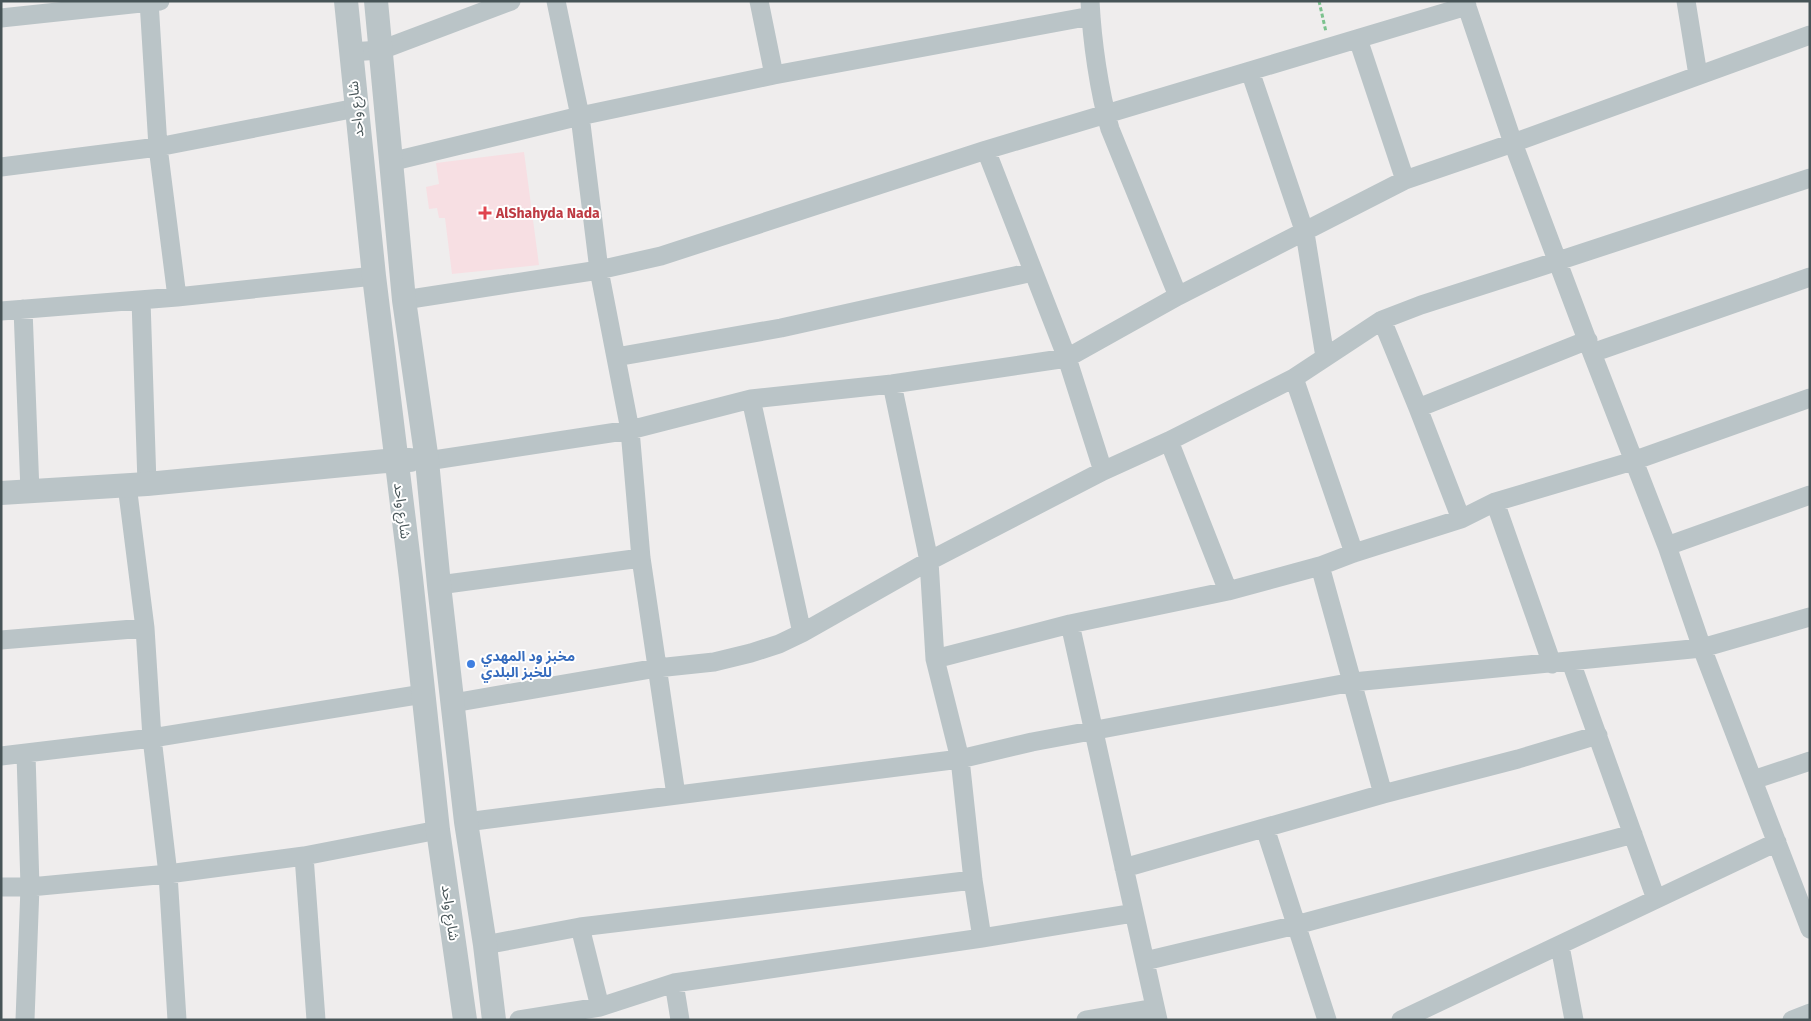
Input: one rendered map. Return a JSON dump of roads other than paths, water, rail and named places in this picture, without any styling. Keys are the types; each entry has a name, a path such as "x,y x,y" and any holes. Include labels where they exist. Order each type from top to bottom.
{"street":[{"name":"شارع واحد","path":"346,1 374,276 411,578 438,830 465,1020"},
{"path":"376,1 404,300 427,461 466,822 485,945 494,1020"},
{"path":"350,52 381,50 511,1"},
{"path":"556,1 580,116 599,270 630,430 641,558 676,795"},
{"path":"759,1 774,75"},
{"path":"1686,1 1698,75"},
{"path":"1,18 153,2 158,147 177,297"},
{"path":"404,300 599,270 661,256 986,150 1358,39 1466,4 1513,143 1667,546 1702,648 1777,842 1801,881 1810,929"},
{"path":"390,162 580,116 1090,8 1106,114 1178,296"},
{"path":"1,493 137,485 396,460 427,461 630,430 751,399 892,384 1067,358 1178,296 1405,180 1513,143 1810,35"},
{"path":"1358,39 1405,180"},
{"path":"1250,71 1305,232 1325,357"},
{"path":"1,167 158,147 356,108"},
{"path":"986,150 1067,358 1103,472"},
{"path":"453,704 657,668 714,662 779,644 802,633 929,561 1103,472 1294,378 1382,320 1421,305 1558,262 1810,178"},
{"path":"616,357 781,328 1033,272"},
{"path":"1,311 177,297 374,276"},
{"path":"1418,408 1590,346 1810,277"},
{"path":"141,300 137,485 152,738 168,874 177,1020"},
{"path":"23,309 30,492"},
{"path":"1382,320 1461,518"},
{"path":"1294,378 1354,553"},
{"path":"892,384 929,561 935,659 960,758 973,880 982,938"},
{"path":"935,659 1070,624 1228,591 1320,566 1461,518 1495,502 1633,461 1810,398"},
{"path":"751,399 802,633"},
{"path":"1169,441 1228,591"},
{"path":"1667,546 1810,495"},
{"path":"1495,502 1552,664"},
{"path":"439,585 641,558"},
{"path":"1320,566 1383,794"},
{"path":"466,822 960,758 1032,742 1353,682 1702,648 1810,617"},
{"path":"1070,624 1157,1014 1086,1020"},
{"path":"1,640 145,628"},
{"path":"1571,662 1656,899"},
{"path":"1,756 152,738 423,694"},
{"path":"1124,868 1598,735"},
{"path":"25,1020 30,886 26,754"},
{"path":"1753,780 1810,761"},
{"path":"1265,828 1327,1020"},
{"path":"1,888 168,874 304,856 438,830"},
{"path":"1145,961 1296,925 1633,834"},
{"path":"1401,1020 1777,842"},
{"path":"304,856 316,1020"},
{"path":"485,945 580,927 973,880"},
{"path":"520,1020 600,1007 674,983 982,938 1134,913"},
{"path":"580,927 600,1007"},
{"path":"1560,946 1574,1020"},
{"path":"674,983 680,1020"},
{"path":"1792,1020 1810,1013"}],"place":[{"name":"AlShahyda Nada","path":"485,213"},
{"name":"مخبز ود المهدي للخبز البلدي","path":"471,664"}]}
